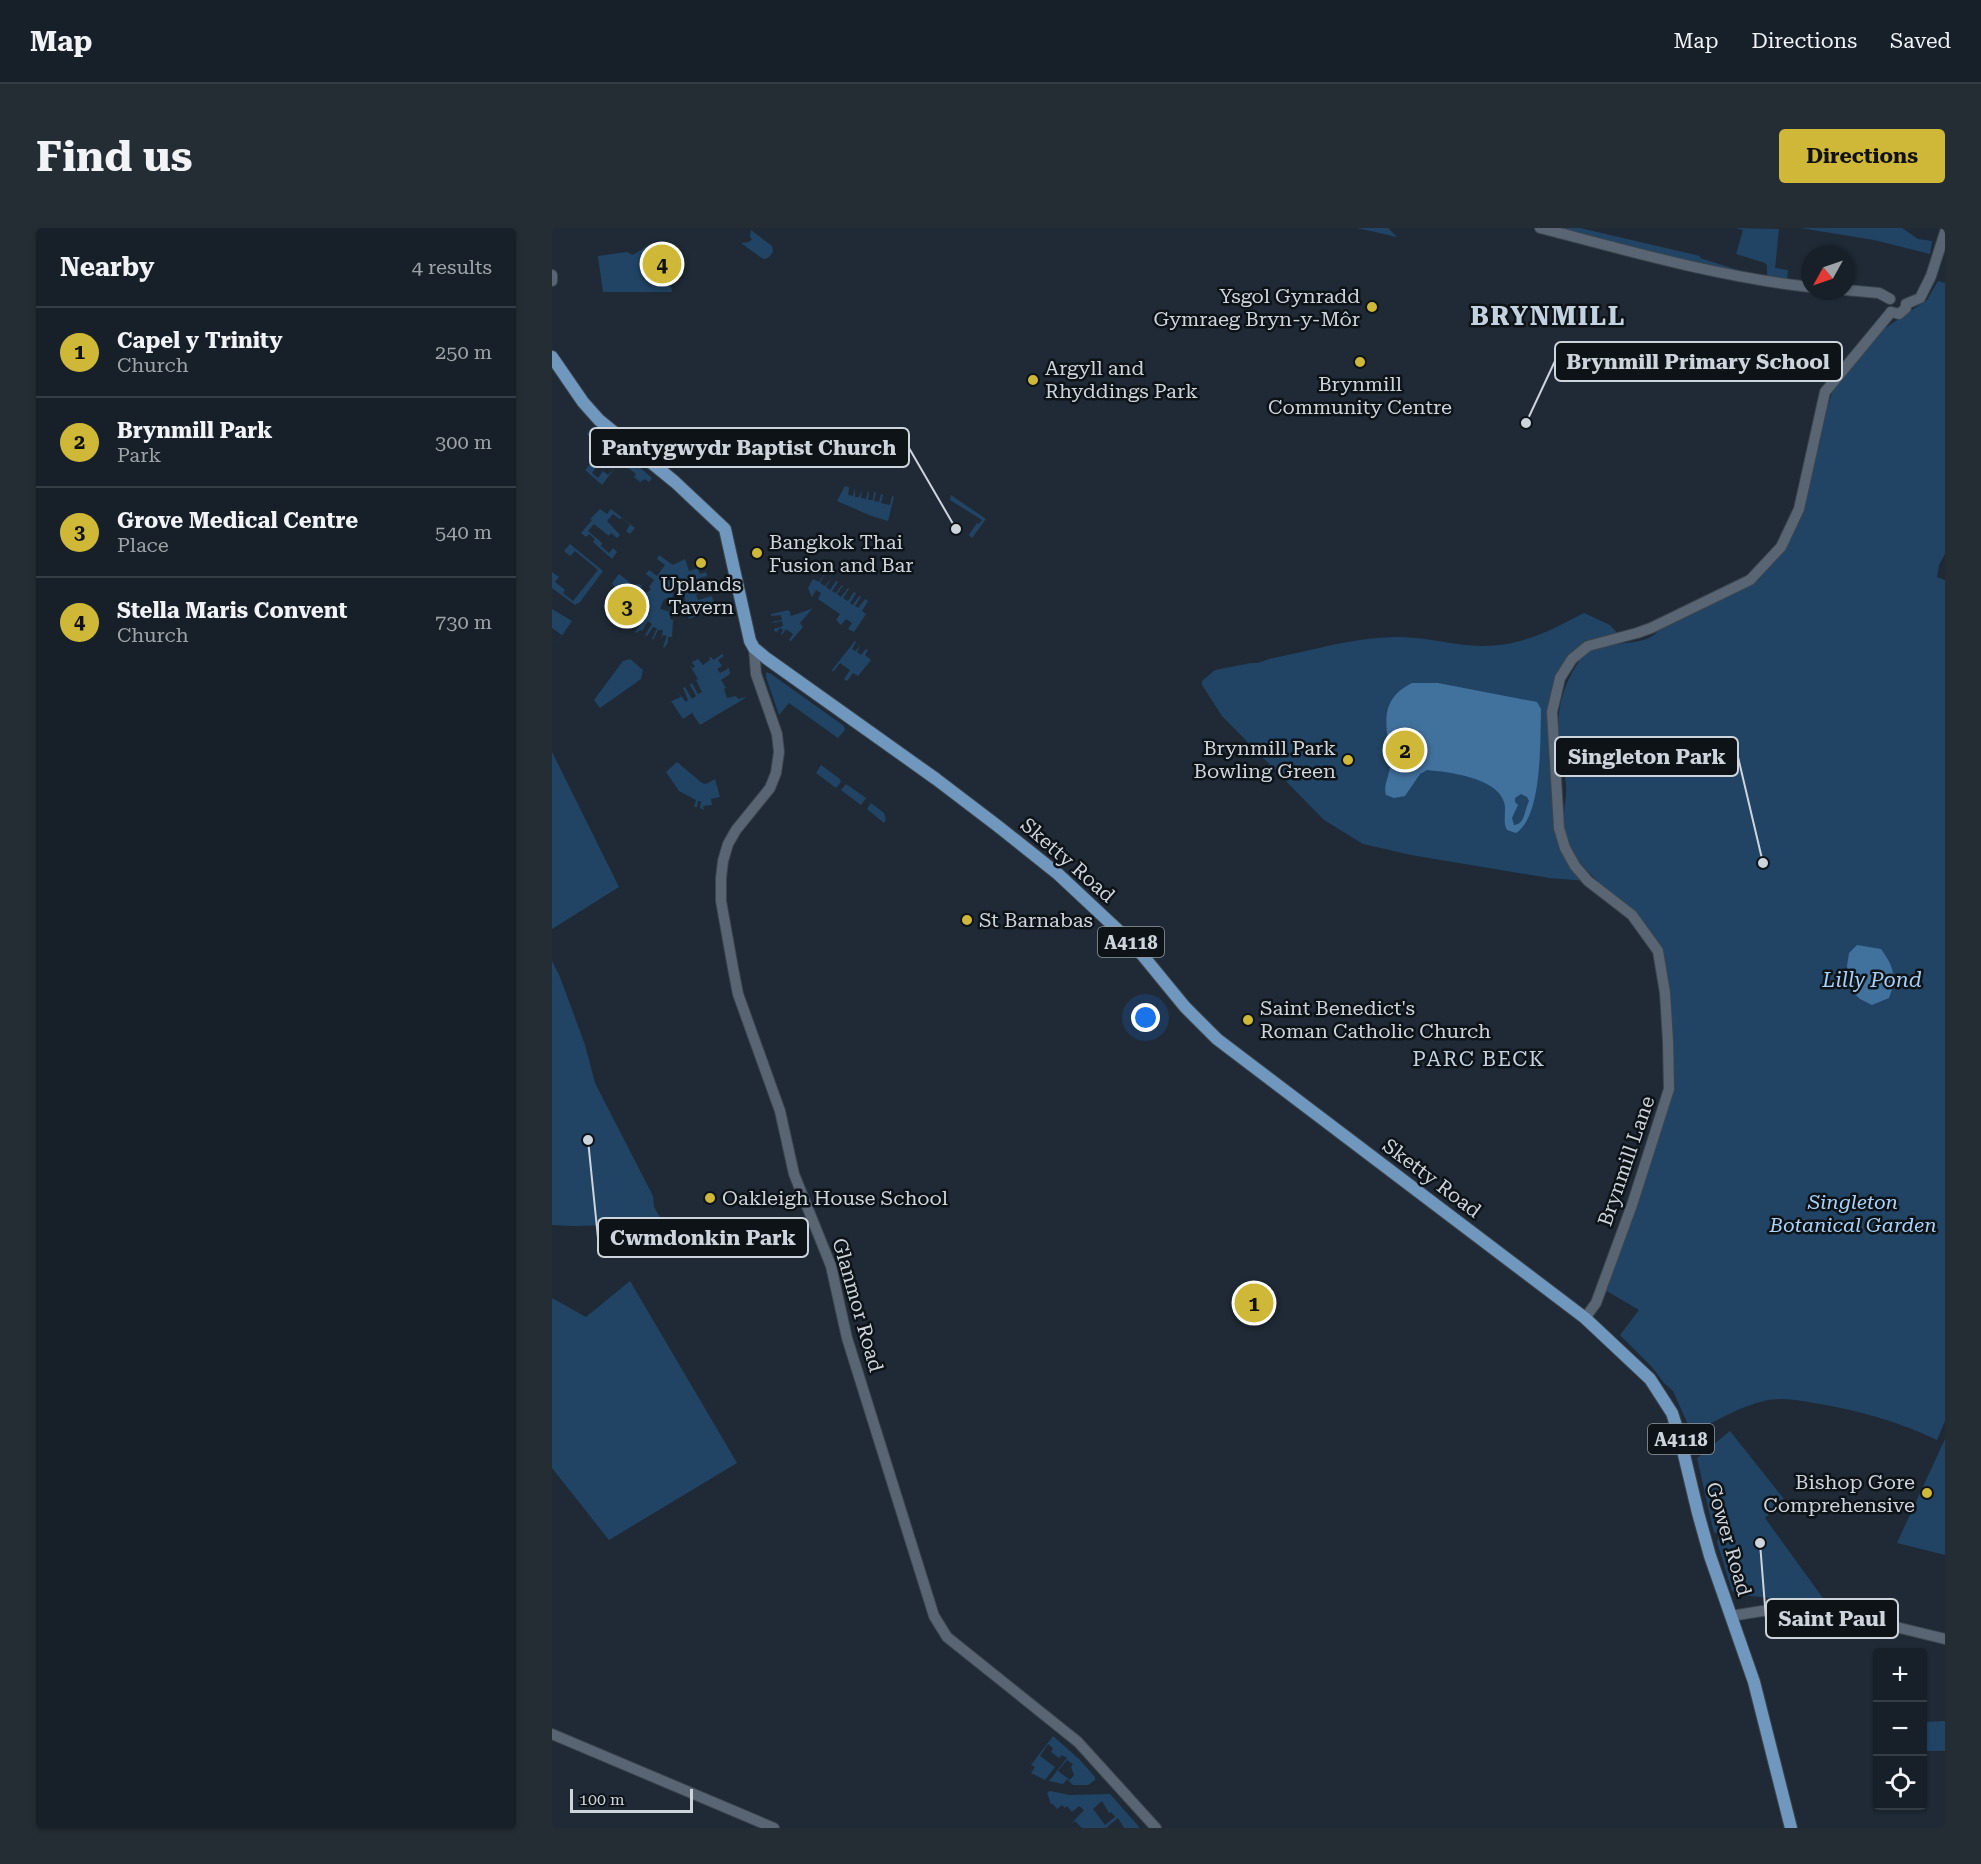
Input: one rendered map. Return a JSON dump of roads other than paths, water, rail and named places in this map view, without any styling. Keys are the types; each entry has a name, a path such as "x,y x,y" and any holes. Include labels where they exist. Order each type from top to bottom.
{"main road":[{"path":"552,357 583,402 599,420 675,482 725,528 750,641 754,648"},
{"name":"Sketty Road","path":"754,648 953,792 1058,874 1135,946 1185,1007 1217,1039 1505,1258"},
{"name":"Gower Road","path":"1505,1258 1584,1318 1644,1372 1672,1413 1710,1556 1754,1682 1791,1828"}],"street":[{"path":"1540,228 1698,269 1771,283 1801,286"},
{"name":"Brynmill Lane","path":"1584,1318 1596,1303 1632,1205 1670,1089 1665,993 1658,951 1632,915 1588,881 1575,866 1565,848 1559,828 1552,712 1560,678 1572,658 1588,646 1651,628 1750,580 1781,547 1799,509 1825,392 1891,312 1895,314 1903,312 1906,304 1920,298 1926,289 1945,232"},
{"path":"552,274 552,281"},
{"path":"1855,291 1879,293 1890,299 1900,296 1906,304"},
{"path":"1890,299 1888,303 1891,312"},
{"name":"Glanmor Road","path":"754,648 756,674 777,734 779,752 776,773 770,788 736,830 728,844 723,861 722,901 733,968 738,994 780,1111 794,1174 831,1266 847,1338 934,1616 947,1636 1078,1742 1156,1828"},
{"path":"1731,1616 1789,1609 1889,1626 1945,1639"},
{"path":"552,1734 774,1828"}],"water":[{"path":"1412,683 1438,683 1537,702 1541,709 1536,794 1525,824 1516,833 1507,830 1505,806 1499,794 1482,781 1470,777 1427,770 1420,774 1405,796 1394,798 1386,795 1390,755 1386,720 1392,700","holes":["1521,794 1529,801 1522,820 1514,825 1512,818 1518,805 1515,798"]},
{"name":"Lilly Pond","path":"1857,945 1881,949 1885,955 1893,972 1893,984 1889,998 1872,1005 1851,991 1847,966 1849,953"}],"place":[{"name":"Stella Maris Convent","path":"662,264"},
{"name":"Ysgol Gynradd Gymraeg Bryn-y-Môr","path":"1372,307"},
{"name":"Brynmill Community Centre","path":"1360,362"},
{"name":"Argyll and Rhyddings Park","path":"1033,380"},
{"name":"Brynmill Primary School","path":"1526,423"},
{"name":"Pantygwydr Baptist Church","path":"956,529"},
{"name":"Bangkok Thai Fusion and Bar","path":"757,553"},
{"name":"Uplands Tavern","path":"701,563"},
{"name":"Grove Medical Centre","path":"627,606"},
{"name":"Brynmill Park","path":"1405,750"},
{"name":"Brynmill Park Bowling Green","path":"1348,760"},
{"name":"Singleton Park","path":"1763,863"},
{"name":"St Barnabas","path":"967,920"},
{"name":"Saint Benedict's Roman Catholic Church","path":"1248,1020"},
{"name":"Cwmdonkin Park","path":"588,1140"},
{"name":"Oakleigh House School","path":"710,1198"},
{"name":"Capel y Trinity","path":"1254,1303"},
{"name":"Bishop Gore Comprehensive","path":"1927,1493"},
{"name":"Saint Paul","path":"1760,1543"}],"district":[{"name":"BRYNMILL","path":"1548,316"},
{"name":"PARC BECK","path":"1479,1059"}],"park label":[{"name":"Singleton Botanical Garden","path":"1853,1214"}]}
